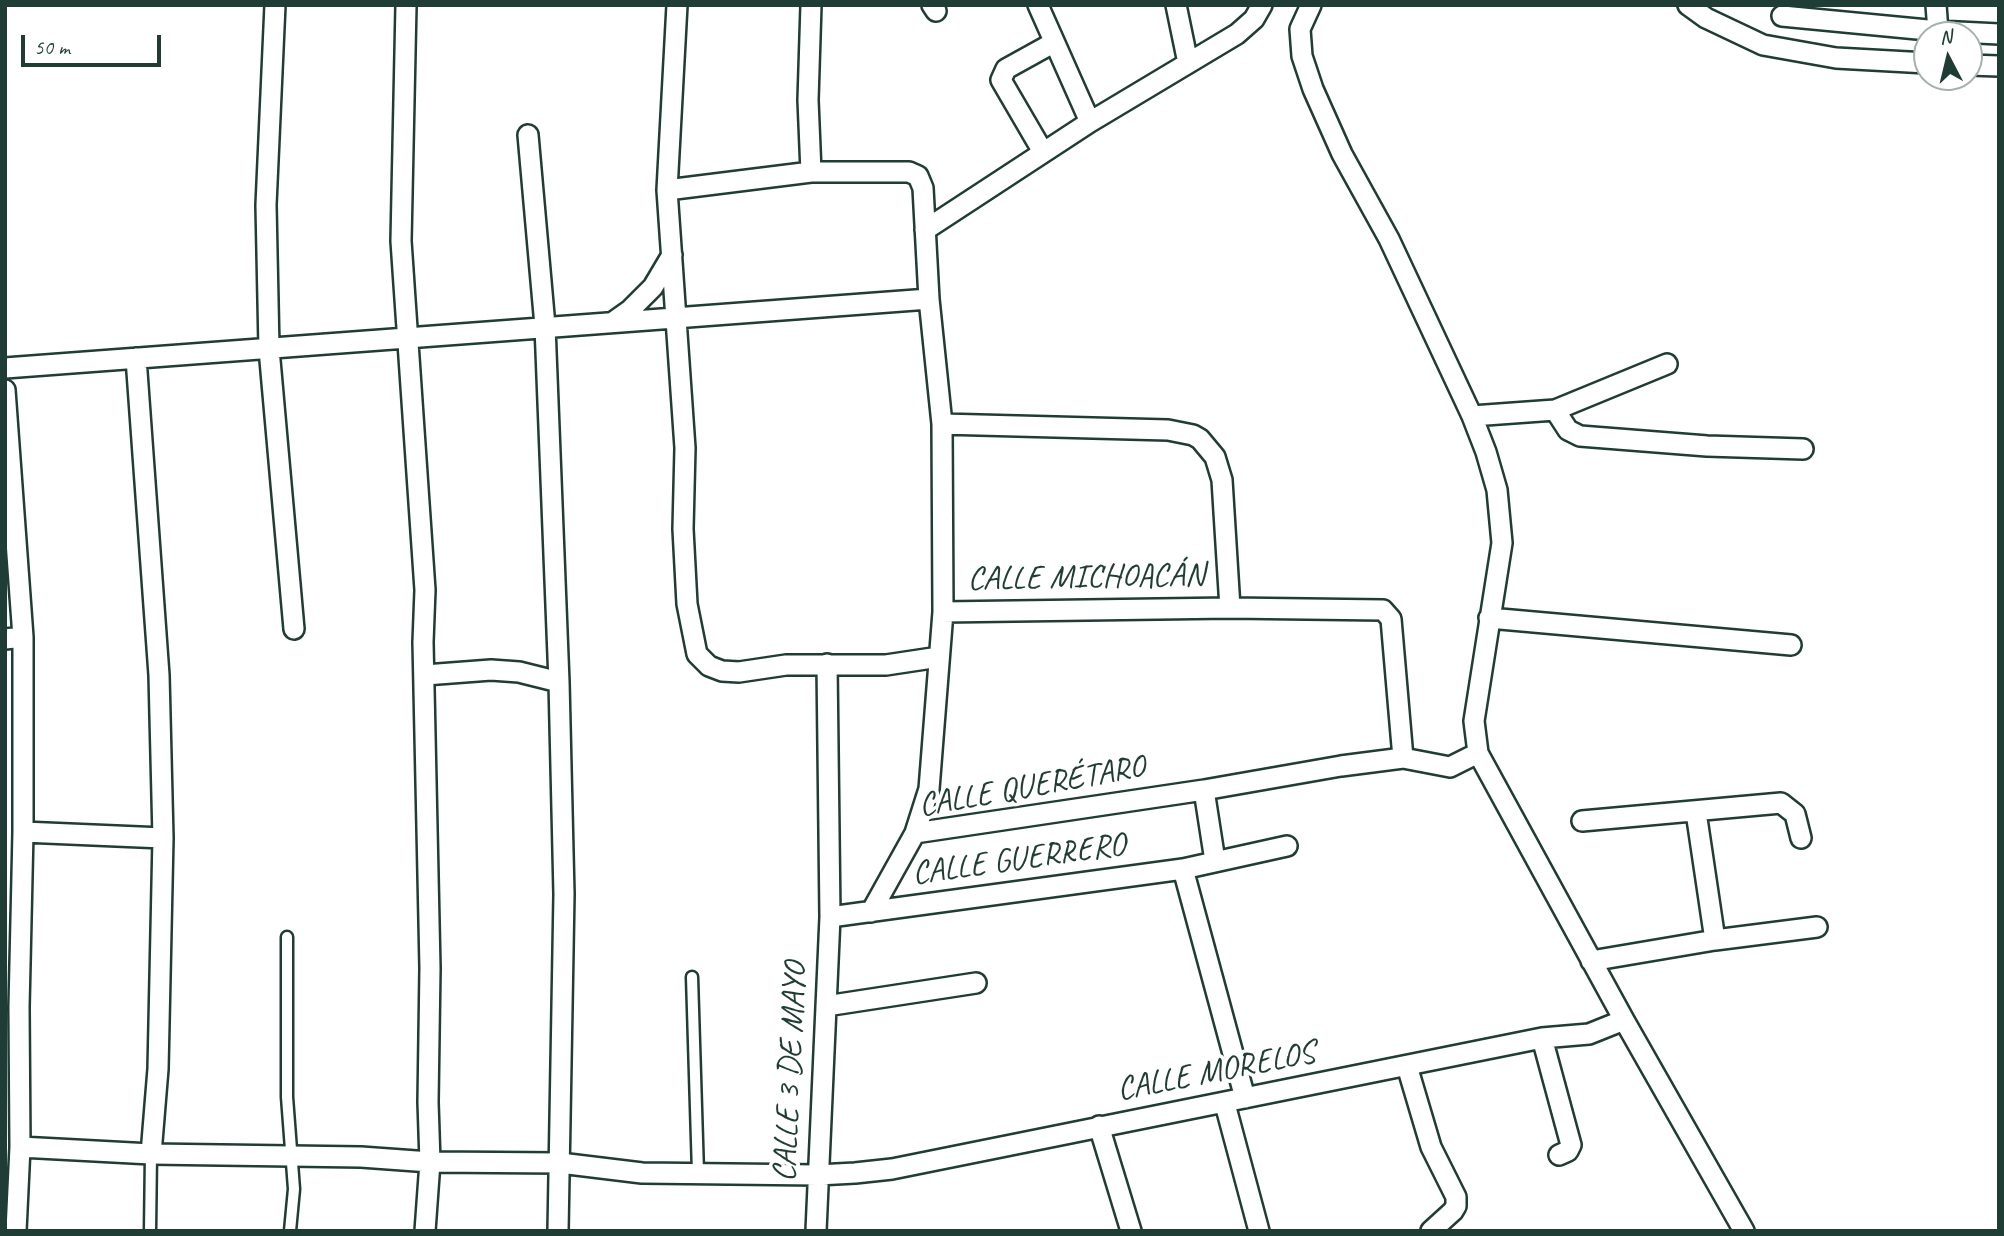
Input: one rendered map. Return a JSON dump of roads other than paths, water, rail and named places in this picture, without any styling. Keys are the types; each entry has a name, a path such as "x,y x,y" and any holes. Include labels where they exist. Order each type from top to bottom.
{"street":[{"path":"275,5 266,205 269,349 294,629"},
{"path":"407,5 401,241 425,590 423,618 430,968 430,1162 425,1231"},
{"path":"677,5 667,190 685,448 683,529 687,604 697,654 709,666 722,671 738,672 786,665 886,665 939,657"},
{"path":"811,5 808,100 811,172"},
{"path":"1038,5 1090,122"},
{"path":"1176,5 1188,63"},
{"path":"925,230 1090,122 1237,34 1254,19 1262,5"},
{"path":"1311,5 1300,29 1302,56 1313,89 1342,154 1389,239 1472,416 1497,490 1502,543 1474,720 1476,754 1591,961 1620,1021 1744,1231"},
{"path":"1688,5 1706,18 1763,45 1836,58 1913,62"},
{"path":"1782,16 1913,29"},
{"path":"1043,152 1001,80 1006,69 1053,43"},
{"path":"528,135 545,326 559,682 564,894 558,1231"},
{"path":"667,190 811,172 909,172 918,176 923,188 929,299 942,424 943,612 929,789 915,833"},
{"path":"613,321 630,310 653,287 672,256"},
{"path":"5,368 929,299"},
{"path":"136,358 159,675 163,838 158,1069 151,1154"},
{"path":"1472,416 1555,410 1667,364"},
{"path":"5,390 23,832 19,1007 20,1147 16,1231"},
{"path":"1555,410 1568,430 1580,436 1707,446 1803,449"},
{"path":"942,424 1168,430 1200,439 1215,457 1222,480 1230,608"},
{"name":"CALLE MICHOACÁN","path":"943,612 1230,608 1380,610 1386,612 1391,619 1403,758"},
{"path":"1489,618 1791,645"},
{"name":"CALLE 3 DE MAYO","path":"816,1231 830,917 827,664"},
{"path":"425,675 491,670 519,672 559,682"},
{"name":"CALLE QUERÉTARO","path":"871,912 915,833 1403,758 1450,767 1476,754"},
{"path":"1205,790 1215,861"},
{"path":"1582,821 1781,803 1795,814 1801,838"},
{"path":"1696,812 1716,940"},
{"path":"23,832 163,838"},
{"name":"CALLE GUERRERO","path":"830,917 1183,869 1287,846"},
{"path":"1183,869 1245,1098"},
{"path":"1591,961 1716,940 1817,927"},
{"path":"826,1006 976,983"},
{"name":"CALLE MORELOS","path":"20,1147 151,1154 560,1163 642,1173 818,1175 892,1169 1542,1038 1595,1032 1620,1021"},
{"path":"1542,1038 1571,1145 1568,1151 1559,1155"},
{"path":"1406,1066 1431,1147 1454,1191 1456,1206 1431,1231"},
{"path":"1224,1104 1259,1231"},
{"path":"1099,1126 1131,1231"}],"lane":[{"path":"288,937 287,1097 294,1189 290,1231"},
{"path":"692,977 698,1173"},
{"path":"150,1231 151,1154"}]}
